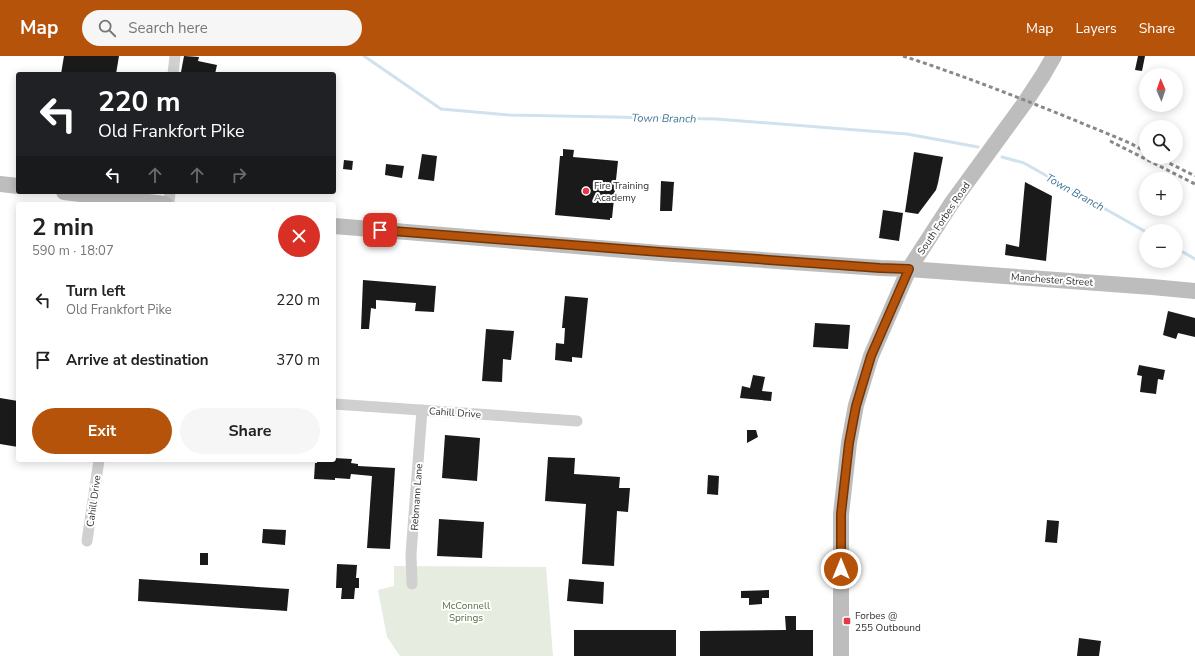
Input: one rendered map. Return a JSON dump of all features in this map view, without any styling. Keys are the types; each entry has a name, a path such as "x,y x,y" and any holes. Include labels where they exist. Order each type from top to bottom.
{"main road":[{"name":"South Forbes Road","path":"841,656 841,514 849,443 857,403 871,356 909,269 950,204 1026,101 1054,56"},
{"path":"0,184 16,186"},
{"path":"81,194 148,202"},
{"name":"Manchester Street","path":"336,226 668,253 909,269 1195,291"}],"street":[{"path":"173,72 175,56"},
{"name":"Cahill Drive","path":"336,404 577,421"},
{"name":"Rebmann Lane","path":"412,584 411,554 422,410"},
{"name":"Cahill Drive","path":"87,541 98,462"}],"green space":[{"name":"McConnell Springs","path":"394,566 546,567 553,656 400,656 387,637 378,590 394,586"}],"building":[{"path":"64,56 119,56 116,72 61,72"},
{"path":"184,56 199,57 198,61 217,65 215,72 181,72"},
{"path":"1138,56 1145,56 1143,68 1139,68 1139,71 1135,70"},
{"name":"Fire Training Academy","path":"563,149 574,150 573,157 618,161 612,218 610,218 610,220 555,215 560,156 563,156"},
{"path":"914,152 943,157 936,190 918,214 905,212"},
{"path":"422,154 437,156 434,181 418,179"},
{"path":"344,160 353,161 352,170 343,169"},
{"path":"386,164 404,166 402,178 385,175"},
{"path":"661,181 674,182 672,211 660,211"},
{"path":"1025,182 1052,196 1046,261 1005,255 1006,244 1019,247"},
{"path":"883,210 903,213 899,241 879,238"},
{"path":"363,280 436,286 434,312 415,311 416,303 376,300 376,309 371,308 369,329 361,329"},
{"path":"565,296 588,298 582,358 572,357 572,362 555,360 556,343 564,344 565,328 562,328"},
{"path":"1168,311 1195,318 1195,337 1178,333 1176,339 1163,335"},
{"path":"815,323 850,325 848,349 813,347"},
{"path":"486,329 514,331 511,360 503,359 502,382 482,381"},
{"path":"1139,365 1165,370 1163,380 1158,379 1156,394 1140,392 1142,376 1137,375"},
{"path":"753,375 765,377 762,391 772,392 771,401 740,398 742,386 750,388"},
{"path":"0,398 16,401 16,447 0,444"},
{"path":"747,430 756,430 758,437 747,443"},
{"path":"445,435 480,438 477,481 442,478"},
{"path":"548,457 575,458 574,474 620,477 619,488 630,488 628,512 617,511 614,566 582,564 586,504 545,501"},
{"path":"336,458 352,459 351,463 358,464 358,466 395,468 390,549 367,548 372,476 351,474 350,479 314,479 315,463 336,462"},
{"path":"708,475 719,476 718,495 707,494"},
{"path":"439,519 484,522 482,558 437,556"},
{"path":"1047,520 1059,521 1057,543 1045,542"},
{"path":"263,529 286,530 285,545 262,543"},
{"path":"200,553 208,553 208,565 200,565"},
{"path":"337,564 357,565 356,578 359,578 359,588 355,588 354,599 341,599 342,588 336,588"},
{"path":"139,579 289,589 287,611 138,601"},
{"path":"569,579 604,582 603,604 567,601"},
{"path":"769,590 769,598 762,598 762,604 749,605 749,598 741,598 741,591"},
{"path":"785,616 796,616 796,630 813,630 813,656 700,656 700,631 786,630"},
{"path":"574,630 676,630 676,656 574,656"},
{"path":"1079,638 1101,641 1099,656 1077,656"}],"waterway":[{"name":"Town Branch","path":"364,56 441,109 509,115 716,119 907,134 978,147"},
{"name":"Town Branch","path":"1002,157 1024,163 1139,228"},
{"name":"Town Branch","path":"1183,252 1195,259"}],"railway":[{"path":"903,56 1017,97 1139,148"},
{"path":"1110,141 1195,184"},
{"path":"1171,164 1195,176"}],"place":[{"name":"Fire Training Academy","path":"586,191"},
{"name":"Forbes @ 255 Outbound","path":"847,621"}],"route":[{"path":"380,230 660,252 909,269 871,356 856,406 849,443 841,514 841,569"}]}
